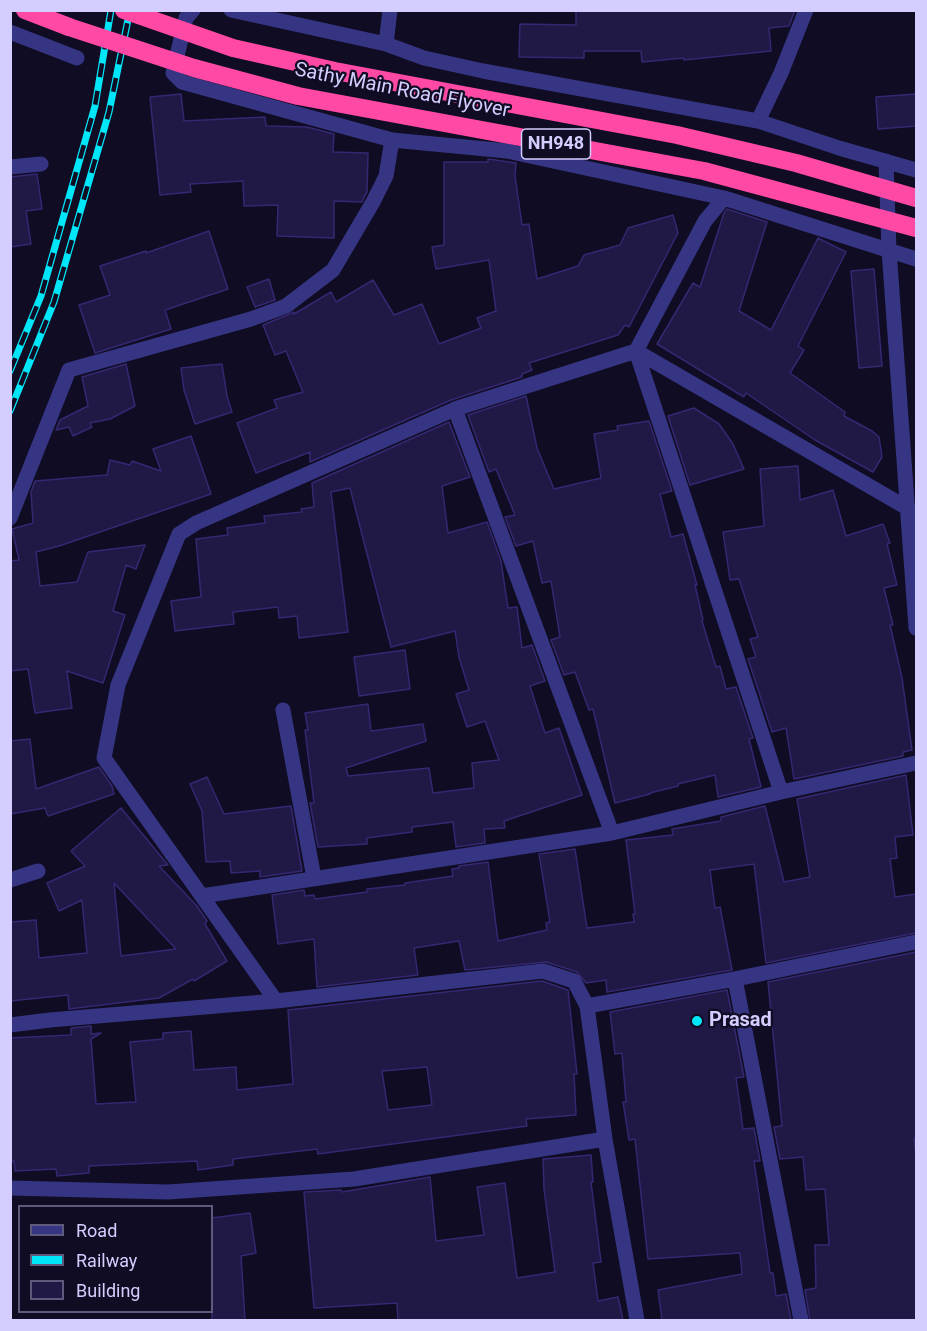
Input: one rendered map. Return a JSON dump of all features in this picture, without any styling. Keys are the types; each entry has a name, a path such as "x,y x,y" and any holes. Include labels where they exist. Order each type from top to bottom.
{"highway":[{"name":"Sathy Main Road Flyover","path":"25,10 194,68 298,96 705,171 916,228"},
{"name":"Sathy Main Road Flyover","path":"124,10 233,48 334,71 677,135 796,163 916,198"}],"street":[{"path":"193,10 186,18 172,73 182,82 392,140 507,151 724,198 916,259"},
{"path":"231,10 386,44 424,58 483,71 758,121 916,170"},
{"path":"386,44 390,10"},
{"path":"758,121 781,73 806,10"},
{"path":"10,32 77,58"},
{"path":"10,518 69,370 251,319 286,306 333,270 374,202 386,176 392,140"},
{"path":"886,161 889,250 916,628"},
{"path":"10,167 41,164"},
{"path":"276,1001 104,758 118,685 179,534 195,523 455,410 636,351 705,221 724,198"},
{"path":"636,351 909,509"},
{"path":"636,351 781,792"},
{"path":"455,410 612,833"},
{"path":"283,710 314,878"},
{"path":"202,896 612,833 781,792 916,763"},
{"path":"10,880 38,871"},
{"path":"587,1006 916,942"},
{"path":"10,1025 276,1001 543,971 574,981 587,1006 604,1139 637,1320"},
{"path":"735,979 801,1320"},
{"path":"10,1188 168,1192 354,1179 604,1139"}],"building":[{"path":"576,10 795,10 789,26 769,28 771,51 642,62 641,51 584,51 584,58 519,57 520,24 576,25"},
{"path":"181,94 184,121 265,117 266,126 307,127 334,134 333,152 368,153 367,192 362,202 334,201 334,238 277,236 278,205 244,206 243,181 190,184 191,192 160,195 150,97"},
{"path":"916,94 916,126 878,129 876,97"},
{"path":"488,159 516,163 515,176 522,225 529,224 537,279 578,266 584,255 620,245 628,228 673,215 678,233 629,327 625,325 618,335 529,363 532,370 522,374 522,377 451,400 310,462 310,452 256,473 237,423 277,408 274,400 303,392 286,351 275,355 263,325 294,312 294,314 331,292 336,302 373,280 394,315 422,304 439,344 481,328 477,318 496,311 489,260 436,269 432,247 444,245 444,162 488,162"},
{"path":"37,174 42,209 26,211 31,244 10,247 10,177"},
{"path":"727,209 767,222 739,311 771,330 818,238 846,252 798,346 804,350 790,373 845,412 844,416 879,437 882,457 873,472 815,440 746,393 744,397 657,344 693,283 700,287"},
{"path":"209,231 228,289 165,310 171,329 95,353 79,305 110,295 100,266"},
{"path":"874,269 882,366 859,368 851,271"},
{"path":"269,279 275,300 255,307 247,287"},
{"path":"126,364 135,406 110,419 90,423 92,427 73,436 69,427 56,430 60,420 88,406 82,377"},
{"path":"222,364 232,412 195,424 184,390 181,368"},
{"path":"526,396 537,448 554,489 601,478 594,434 618,430 617,426 649,421 672,491 660,494 671,537 683,534 697,585 695,585 702,621 716,667 720,666 726,689 736,687 753,738 749,739 761,787 718,797 715,775 615,803 593,709 589,710 575,672 564,675 551,640 560,637 551,581 542,583 533,541 516,546 505,517 515,515 496,469 489,472 468,415"},
{"path":"694,408 719,424 733,444 744,469 690,485 668,416"},
{"path":"449,422 470,477 442,486 448,533 487,522 501,561 508,608 517,607 522,648 532,645 545,681 530,686 545,733 559,728 582,795 504,821 505,828 484,829 485,843 456,847 453,822 412,827 412,832 367,838 367,844 318,847 310,803 314,803 305,713 368,704 371,731 423,724 426,741 346,768 348,776 429,768 433,793 474,788 472,763 499,760 485,721 467,727 456,694 469,690 459,657 455,631 391,647 350,488 331,492 348,632 299,638 297,616 279,618 278,607 233,612 234,624 175,631 171,601 201,597 196,539 228,535 227,528 265,523 264,516 302,512 301,509 314,507 312,483"},
{"path":"191,436 211,494 36,552 40,586 77,582 88,552 145,545 136,569 126,565 113,611 125,615 103,683 67,671 72,708 35,713 28,669 10,671 10,561 19,560 12,529 33,523 31,492 35,481 107,475 110,460 130,465 132,461 161,471 153,449"},
{"path":"798,466 800,500 833,490 846,536 883,524 890,543 887,544 897,585 884,588 893,625 890,625 902,678 912,750 903,752 903,756 794,779 786,728 772,732 748,659 756,657 750,639 758,637 739,579 730,580 723,532 764,526 760,469"},
{"path":"405,650 410,689 359,696 354,657"},
{"path":"30,739 36,789 99,767 112,786 114,794 48,816 45,808 10,814 10,741"},
{"path":"906,775 913,835 895,837 897,858 890,859 895,897 916,894 916,933 766,963 754,864 710,870 715,908 720,907 732,970 607,992 606,980 586,983 577,972 546,962 465,970 459,941 414,948 418,975 317,987 314,939 278,944 272,895 304,890 305,896 314,895 315,899 367,892 367,889 453,876 452,869 459,868 459,866 488,862 498,941 547,930 546,923 550,922 539,854 575,849 587,928 634,922 626,840 673,835 672,829 721,821 721,817 765,806 784,882 810,877 797,799"},
{"path":"207,777 224,814 291,806 302,871 260,877 260,871 231,873 230,861 206,862 202,811 190,784"},
{"path":"121,808 168,865 159,866 197,906 227,961 159,998 69,1009 68,995 10,1001 10,922 36,920 39,958 87,953 82,900 59,911 47,883 85,866 71,851","holes":["114,883 176,949 121,956"]},
{"path":"916,952 916,1138 914,1138 916,1320 810,1320 805,1290 816,1288 815,1245 829,1245 825,1189 806,1190 803,1157 780,1159 774,1127 782,1126 768,982"},
{"path":"542,981 568,990 577,1074 574,1074 576,1115 526,1119 527,1126 318,1154 317,1149 233,1159 233,1165 198,1170 197,1161 89,1166 89,1173 57,1176 56,1169 15,1171 14,1161 10,1161 10,1038 71,1035 71,1028 91,1026 91,1034 101,1033 91,1039 96,1104 136,1102 130,1042 163,1039 163,1033 191,1031 194,1070 236,1067 237,1090 293,1084 288,1010","holes":["427,1067 432,1105 388,1110 382,1071"]},
{"path":"727,990 744,1077 736,1078 743,1129 754,1128 760,1161 754,1161 770,1273 773,1273 776,1296 786,1294 791,1320 662,1320 658,1290 742,1274 740,1253 648,1259 635,1139 629,1140 623,1102 626,1102 622,1053 615,1054 610,1012"},
{"path":"591,1155 593,1182 591,1182 601,1262 593,1263 598,1301 618,1297 623,1320 398,1320 397,1303 314,1308 304,1192 341,1190 342,1192 430,1177 436,1241 484,1235 477,1187 505,1183 517,1278 555,1272 544,1189 543,1159"},
{"path":"250,1213 256,1253 241,1256 245,1320 212,1320 213,1218"}],"railway":[{"path":"10,371 41,296 95,106 111,10"},
{"path":"10,411 54,302 109,112 130,10"}],"place":[{"name":"Prasad","path":"697,1021"}]}
